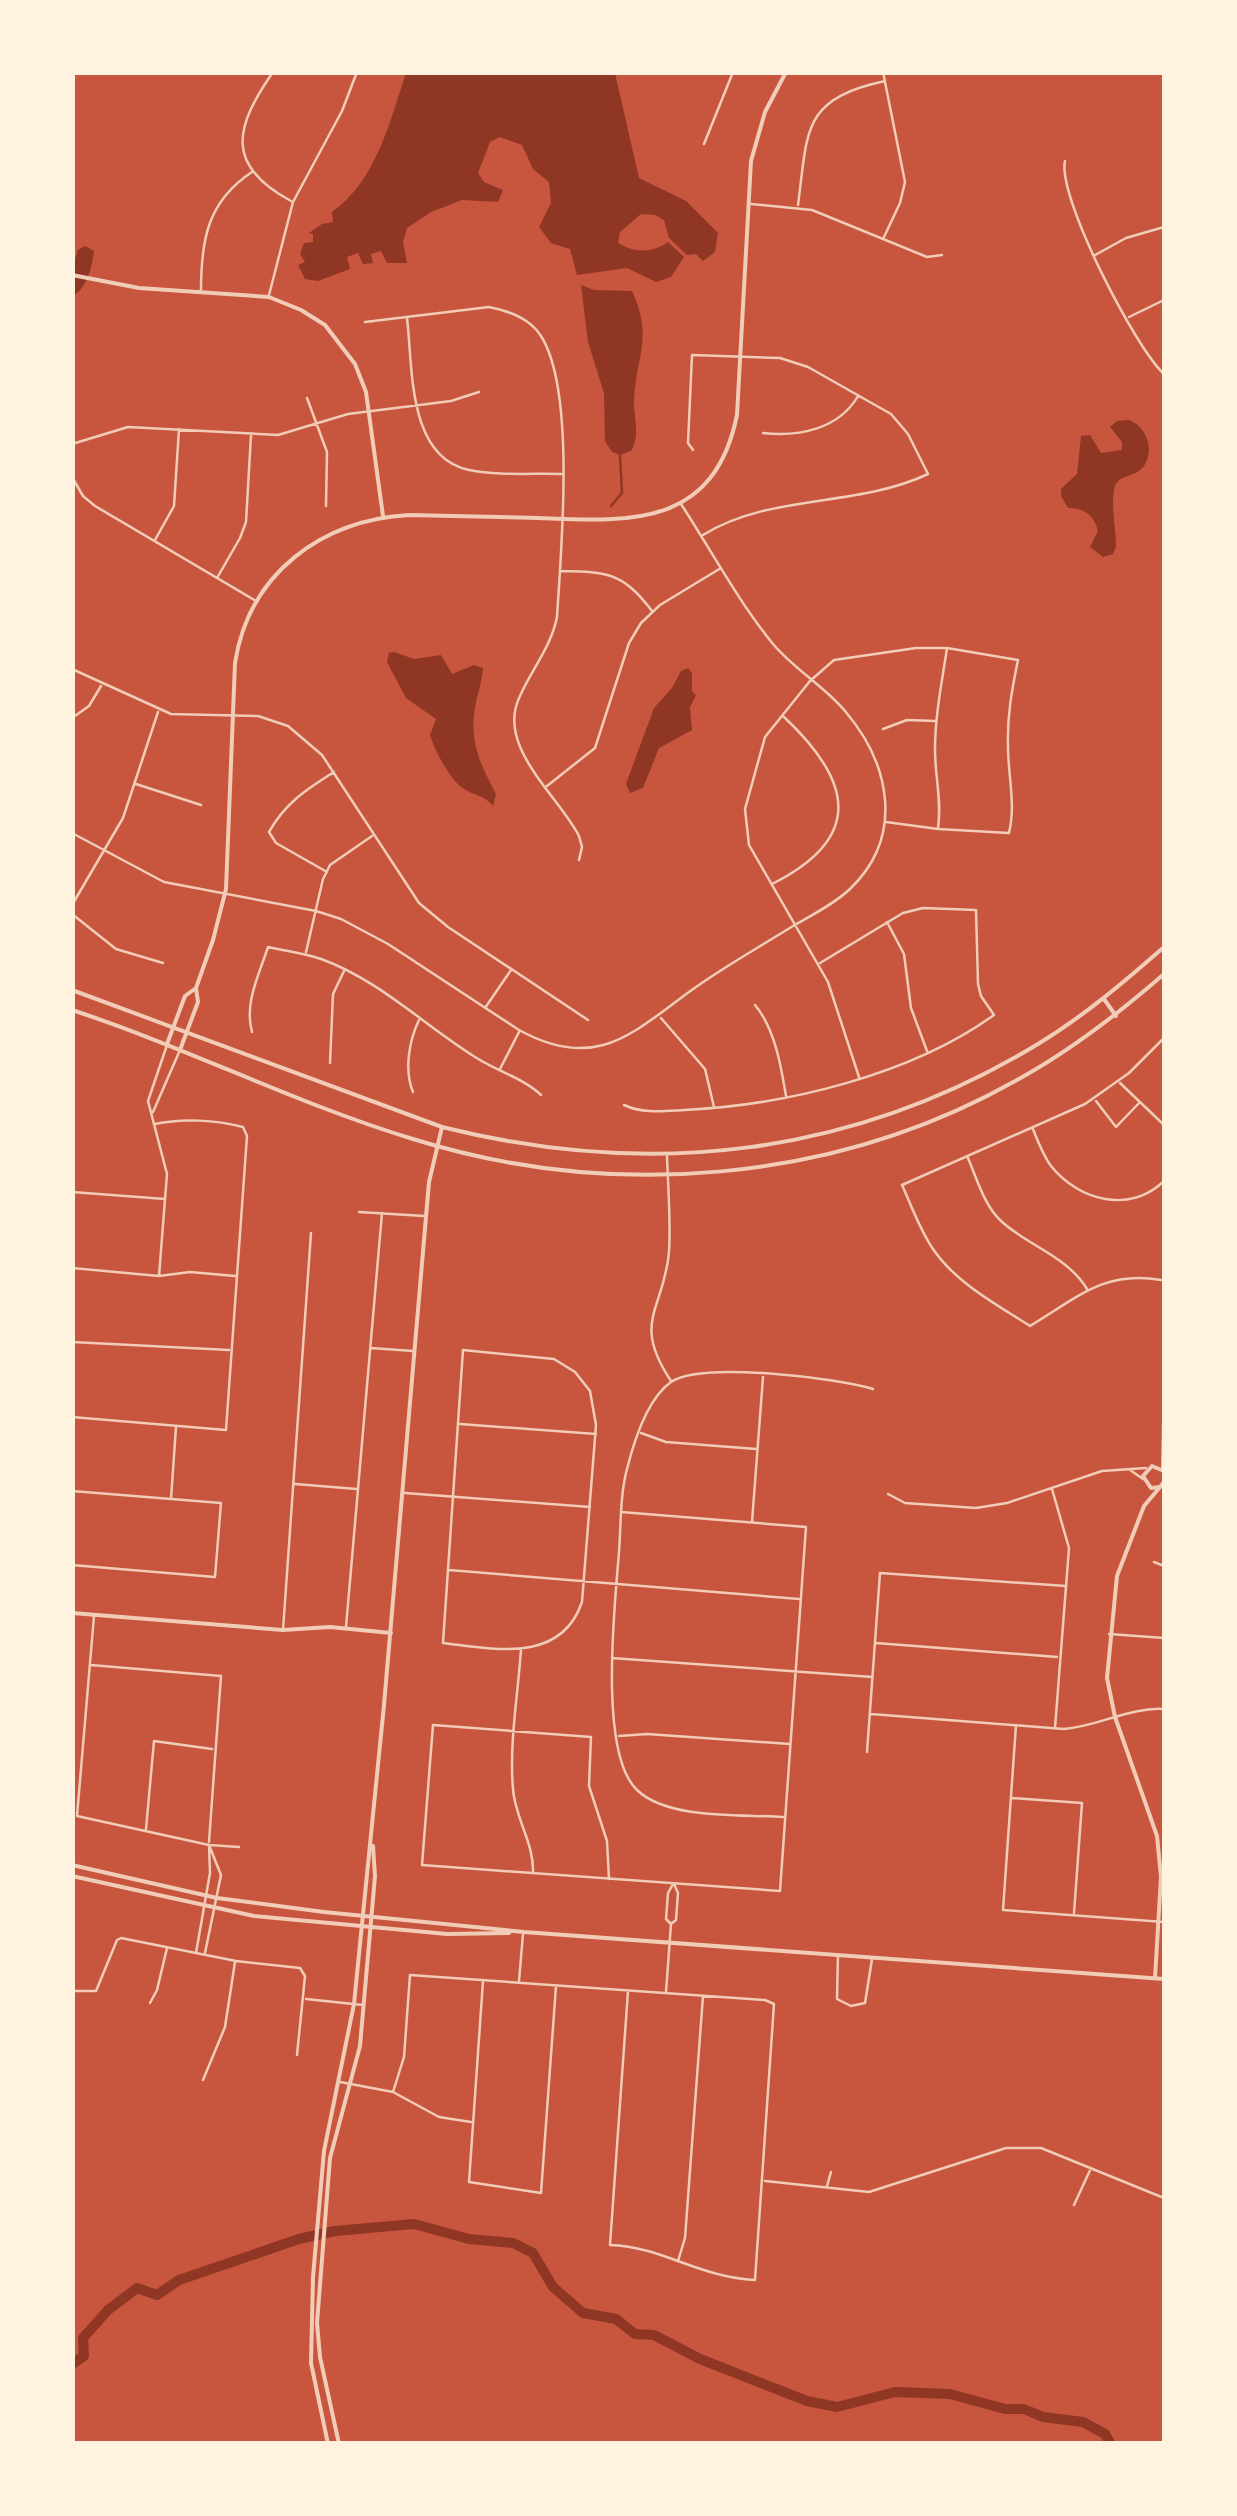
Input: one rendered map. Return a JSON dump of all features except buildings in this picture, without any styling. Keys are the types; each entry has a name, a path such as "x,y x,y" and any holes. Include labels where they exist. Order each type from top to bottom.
{"street":[{"path":"274,72 245,117 242,136 253,171 268,189 293,202"},
{"path":"269,296 293,202 342,111 357,72"},
{"path":"704,144 733,72"},
{"path":"883,72 905,182 883,239"},
{"path":"152,1113 198,1002 196,988 225,894 237,649 257,602 286,565 326,534 383,516 637,520 680,503 719,466 732,442 740,398 751,161 774,90 784,73"},
{"path":"798,207 807,140 819,112 840,93 884,80"},
{"path":"1065,161 1065,182 1094,256 1142,350 1164,374"},
{"path":"200,291 203,252 218,202 229,188 253,171"},
{"path":"749,204 798,207 927,257 942,255"},
{"path":"1094,256 1126,238 1164,227"},
{"path":"72,274 138,288 269,296 324,325 355,364 369,411 383,516"},
{"path":"1128,318 1164,300"},
{"path":"365,322 489,306 530,324 548,350 562,408 554,632 517,701 515,715 518,743 579,836 579,860"},
{"path":"406,316 418,405 428,440 439,455 476,471 562,474"},
{"path":"694,450 688,443 692,355 794,360 859,394 901,423 928,474 902,486 749,512 702,536"},
{"path":"72,444 128,427 278,435 369,411 451,401 479,392"},
{"path":"763,433 779,435 829,425 843,416 859,394"},
{"path":"308,398 327,452 326,506"},
{"path":"154,541 174,506 179,429"},
{"path":"217,578 246,522 251,434"},
{"path":"72,476 83,496 96,506 257,602"},
{"path":"72,832 164,882 316,911 365,930 519,1030 556,1044 598,1046 617,1042 846,893 859,880 877,849 885,822 886,796 876,759 845,712 765,633 680,503"},
{"path":"546,786 595,748 629,644 641,623 722,567"},
{"path":"559,571 601,572 617,577 630,585 652,612"},
{"path":"938,830 942,802 935,755 936,721 947,648"},
{"path":"859,1077 828,982 749,845 745,808 765,737 810,681 834,660 883,651 947,648 1018,660 1008,710 1008,758 1013,780 1008,833 938,830 885,822"},
{"path":"72,669 159,710 188,715 258,716 288,726 334,772 408,890 432,916 588,1020"},
{"path":"72,718 88,706 102,684"},
{"path":"72,905 123,818 159,710"},
{"path":"771,885 815,858 832,834 839,807 834,777 822,757 782,716"},
{"path":"883,729 900,721 936,721"},
{"path":"326,872 269,836 279,813 293,799 334,772"},
{"path":"135,784 201,805"},
{"path":"306,955 326,872 339,856 374,835"},
{"path":"624,1106 637,1111 714,1109 786,1097 928,1052 994,1016 978,984 976,910 922,908 903,913 819,964"},
{"path":"72,914 116,949 163,963"},
{"path":"887,922 904,954 911,1008 928,1052"},
{"path":"72,990 442,1127 561,1150 667,1155 741,1149 894,1113 993,1069 1039,1043 1104,999 1164,946"},
{"path":"252,1032 250,1004 268,947 306,955 344,969 541,1095"},
{"path":"330,1063 333,994 344,969"},
{"path":"485,1008 512,969"},
{"path":"72,1010 386,1130 436,1145 544,1168 691,1176 801,1160 870,1143 924,1124 1017,1080 1116,1016 1164,974"},
{"path":"158,1276 167,1174 148,1102 186,996 196,988"},
{"path":"1104,999 1116,1016"},
{"path":"755,1006 764,1016 786,1097"},
{"path":"660,1016 705,1070 714,1109"},
{"path":"413,1092 409,1084 410,1039 419,1018"},
{"path":"499,1070 519,1030"},
{"path":"1164,1038 1119,1082 1094,1098 902,1186 928,1242 946,1266 1030,1326 1088,1291 1124,1276 1164,1280 1164,1394"},
{"path":"1119,1082 1164,1125"},
{"path":"1094,1098 1116,1128 1140,1102"},
{"path":"72,1416 226,1430 247,1136 244,1126 172,1120 155,1124"},
{"path":"328,2444 311,2363 324,2151 354,2004 391,1633 429,1182 442,1127"},
{"path":"1032,1128 1046,1158 1061,1176 1093,1196 1116,1201 1139,1198 1164,1182"},
{"path":"667,1155 668,1264 650,1330 656,1357 672,1382"},
{"path":"967,1157 1000,1220 1069,1267 1088,1291"},
{"path":"72,1192 165,1199"},
{"path":"359,1212 426,1216"},
{"path":"346,1629 382,1213"},
{"path":"283,1630 311,1233"},
{"path":"72,1268 158,1276 190,1272 236,1276"},
{"path":"72,1342 230,1350"},
{"path":"370,1348 415,1351"},
{"path":"464,1350 554,1359 575,1372 592,1396 596,1434 585,1580 578,1614 557,1638 540,1646 521,1649 443,1643 458,1424 464,1350"},
{"path":"785,1817 671,1809 652,1803 636,1790 622,1765 611,1658 626,1468 654,1400 672,1382 700,1372 847,1381 873,1389"},
{"path":"752,1522 763,1375"},
{"path":"1164,1418 1164,1471"},
{"path":"458,1424 596,1434"},
{"path":"171,1499 176,1426"},
{"path":"640,1433 666,1442 758,1449"},
{"path":"1144,1506 1143,1481 1162,1446"},
{"path":"888,1494 905,1503 976,1508 1102,1470 1158,1466 1164,1471"},
{"path":"1128,1470 1151,1488 1163,1485"},
{"path":"294,1484 358,1489"},
{"path":"1155,1978 1162,1922 1162,1877 1156,1836 1115,1717 1107,1678 1117,1576 1144,1506 1163,1485"},
{"path":"1052,1487 1068,1548 1056,1728"},
{"path":"72,1491 221,1503 215,1577 72,1565"},
{"path":"403,1493 590,1507"},
{"path":"609,1879 607,1841 589,1786 591,1737 516,1730 433,1725 422,1865 674,1884 780,1891 806,1527 622,1512"},
{"path":"1154,1562 1164,1566"},
{"path":"448,1570 801,1599"},
{"path":"867,1752 880,1572 1066,1586"},
{"path":"72,1613 283,1630 324,1626 391,1633"},
{"path":"94,1614 77,1816 239,1847"},
{"path":"1110,1634 1164,1638"},
{"path":"874,1643 1061,1657"},
{"path":"521,1649 513,1794 532,1852 533,1873"},
{"path":"611,1658 872,1677"},
{"path":"90,1665 221,1676 206,1895 196,1953"},
{"path":"870,1714 1056,1728 1087,1727 1153,1708 1164,1709"},
{"path":"1016,1725 1003,1910 1162,1922"},
{"path":"618,1736 647,1734 790,1744"},
{"path":"146,1830 154,1741 215,1749"},
{"path":"1011,1798 1082,1803 1074,1915"},
{"path":"339,2444 318,2344 316,2278 332,2152 352,2085 364,2005 375,1876 372,1837"},
{"path":"205,1955 221,1875 209,1844"},
{"path":"72,1864 217,1898 362,1916 524,1932 1164,1979"},
{"path":"72,1876 254,1916 448,1934 524,1932"},
{"path":"671,1924 666,1918 668,1893 674,1884"},
{"path":"666,1993 671,1924 676,1920 678,1906 674,1884"},
{"path":"519,1982 524,1932"},
{"path":"72,1991 94,1992 119,1939 304,1970 298,2055"},
{"path":"150,2003 167,1947"},
{"path":"838,1955 837,1999 851,2006 865,2003 872,1958"},
{"path":"203,2080 226,2027 236,1961"},
{"path":"393,2092 404,2057 410,1975 666,1993 774,2004 754,2280 709,2274 645,2248 610,2245 628,1991"},
{"path":"483,1980 469,2182 541,2193 556,1986"},
{"path":"677,2262 685,2234 703,1996"},
{"path":"304,1999 364,2005"},
{"path":"340,2082 393,2092 439,2117 473,2122"},
{"path":"764,2181 869,2192 1006,2148 1041,2148 1164,2198"},
{"path":"1074,2205 1092,2166"},
{"path":"827,2187 831,2172"}],"shaded area":[{"path":"406,73 615,73 639,178 686,201 718,233 715,252 703,261 696,254 687,255 669,238 664,220 641,214 620,232 618,243 643,250 668,242 684,257 671,277 656,282 627,268 577,275 570,249 551,243 539,227 551,203 549,182 533,169 522,145 500,137 490,142 478,173 484,182 503,190 498,202 462,200 431,212 407,228 403,242 407,263 387,263 381,251 371,254 373,263 363,264 358,253 347,257 350,269 318,281 305,279 298,265 305,262 300,254 304,243 313,242 313,234 309,233 333,222 332,212 371,167"},
{"path":"85,246 94,251 92,264 85,282 73,296 73,266 78,250"},
{"path":"581,285 594,290 632,291 642,321 634,398 636,438 631,451 620,455 612,452 605,441 604,393 588,342"},
{"path":"1129,420 1144,433 1149,452 1141,470 1116,485 1116,547 1113,554 1103,557 1090,547 1098,531 1094,521 1079,509 1068,508 1061,489 1077,474 1081,436 1090,435 1101,453 1122,450 1122,442 1110,427 1117,421"},
{"path":"389,653 414,659 441,655 452,674 474,665 483,668 474,732 481,763 496,794 493,806 463,788 446,768 430,735 436,719 406,698 387,662"},
{"path":"688,668 696,695 690,707 692,730 659,748 643,788 630,793 626,784 654,708 681,671"}],"waterway":[{"path":"611,506 622,493 620,455"},
{"path":"72,2364 84,2356 83,2338 108,2310 137,2288 157,2295 179,2280 299,2239 335,2231 414,2224 469,2239 513,2243 533,2253 553,2287 583,2313 616,2319 635,2334 654,2335 700,2359 807,2401 837,2407 895,2392 950,2394 1005,2409 1024,2409 1043,2417 1083,2422 1105,2434 1111,2444"}]}
